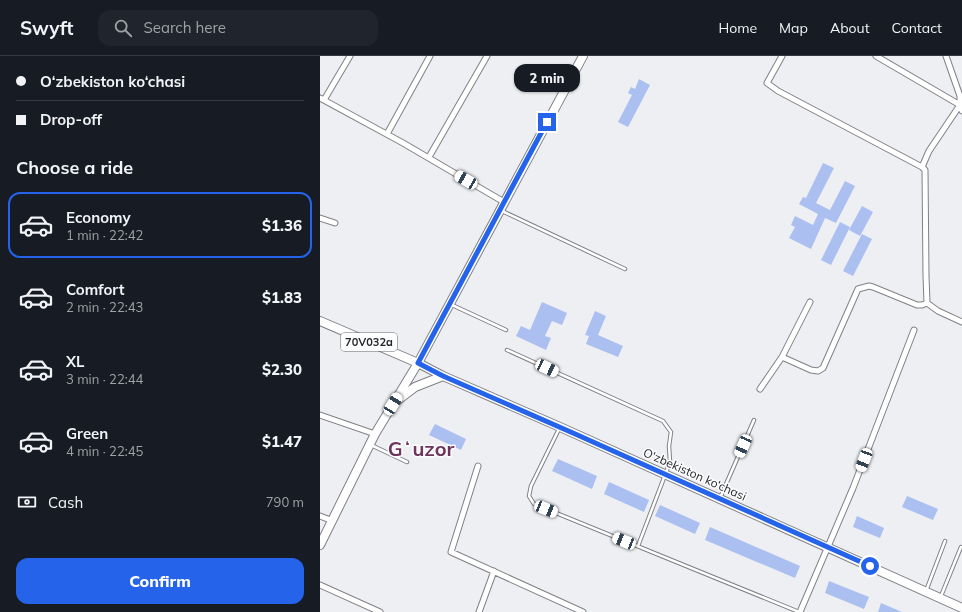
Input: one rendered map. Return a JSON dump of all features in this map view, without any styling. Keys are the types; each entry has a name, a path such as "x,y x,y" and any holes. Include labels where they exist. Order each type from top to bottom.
{"main road":[{"path":"320,545 375,434 418,363 583,56"},
{"name":"70V032a","path":"320,321 418,363"},
{"name":"O‘zbekiston ko‘chasi","path":"418,363 443,376 666,474 962,608"},
{"path":"393,404 415,387 443,376"}],"street":[{"path":"350,56 322,99 428,157 504,202"},
{"path":"387,134 430,56"},
{"path":"428,157 487,56"},
{"path":"782,56 767,83 778,91 922,167 925,170 927,303"},
{"path":"876,56 961,108"},
{"path":"922,167 929,151 961,108 960,96 946,56"},
{"path":"320,218 335,223"},
{"path":"782,357 811,370 818,371 823,368 858,289 869,286 917,305 927,303"},
{"path":"760,389 782,357 810,302"},
{"path":"927,303 938,311 962,322"},
{"path":"800,612 853,488 914,330"},
{"path":"320,415 375,434"},
{"path":"478,466 451,552 494,571 571,610 583,612"},
{"path":"320,516 333,521"},
{"path":"479,612 494,571"},
{"path":"320,585 380,612"}],"lane":[{"path":"500,210 625,269"},
{"path":"450,304 506,330"},
{"path":"506,350 663,421 671,432 669,446 670,462 638,546"},
{"path":"720,499 754,420"},
{"path":"560,427 531,486 529,496 534,504 800,612"},
{"path":"370,445 407,462"},
{"path":"926,592 945,541"},
{"path":"940,598 961,547"}],"building":[{"path":"639,79 650,85 628,127 618,122 632,95 628,93 631,87 635,89"},
{"path":"823,163 834,168 816,203 830,210 845,181 855,186 836,223 825,218 811,249 789,238 795,227 791,225 795,216 813,225 818,214 799,204 803,197 806,198"},
{"path":"862,206 873,212 860,236 849,230"},
{"path":"840,222 850,227 831,265 821,260"},
{"path":"862,234 872,239 853,276 843,271"},
{"path":"542,302 567,313 562,325 552,321 545,336 551,338 546,350 516,336 521,326 530,330"},
{"path":"595,311 606,316 598,335 623,346 618,357 586,344 589,336 585,335"},
{"path":"435,424 466,439 461,450 429,435"},
{"path":"558,459 597,476 592,489 552,471"},
{"path":"609,482 649,500 644,512 604,494"},
{"path":"907,496 938,509 933,520 902,507"},
{"path":"660,505 700,523 695,534 655,516"},
{"path":"857,516 884,528 880,538 853,527"},
{"path":"710,527 800,566 795,578 705,540"},
{"path":"829,581 869,597 864,609 825,593"},
{"path":"881,603 902,612 878,612"}],"district":[{"name":"Gʻuzor","path":"421,448"}],"route":[{"path":"547,122 418,363 443,376 870,566"}]}
